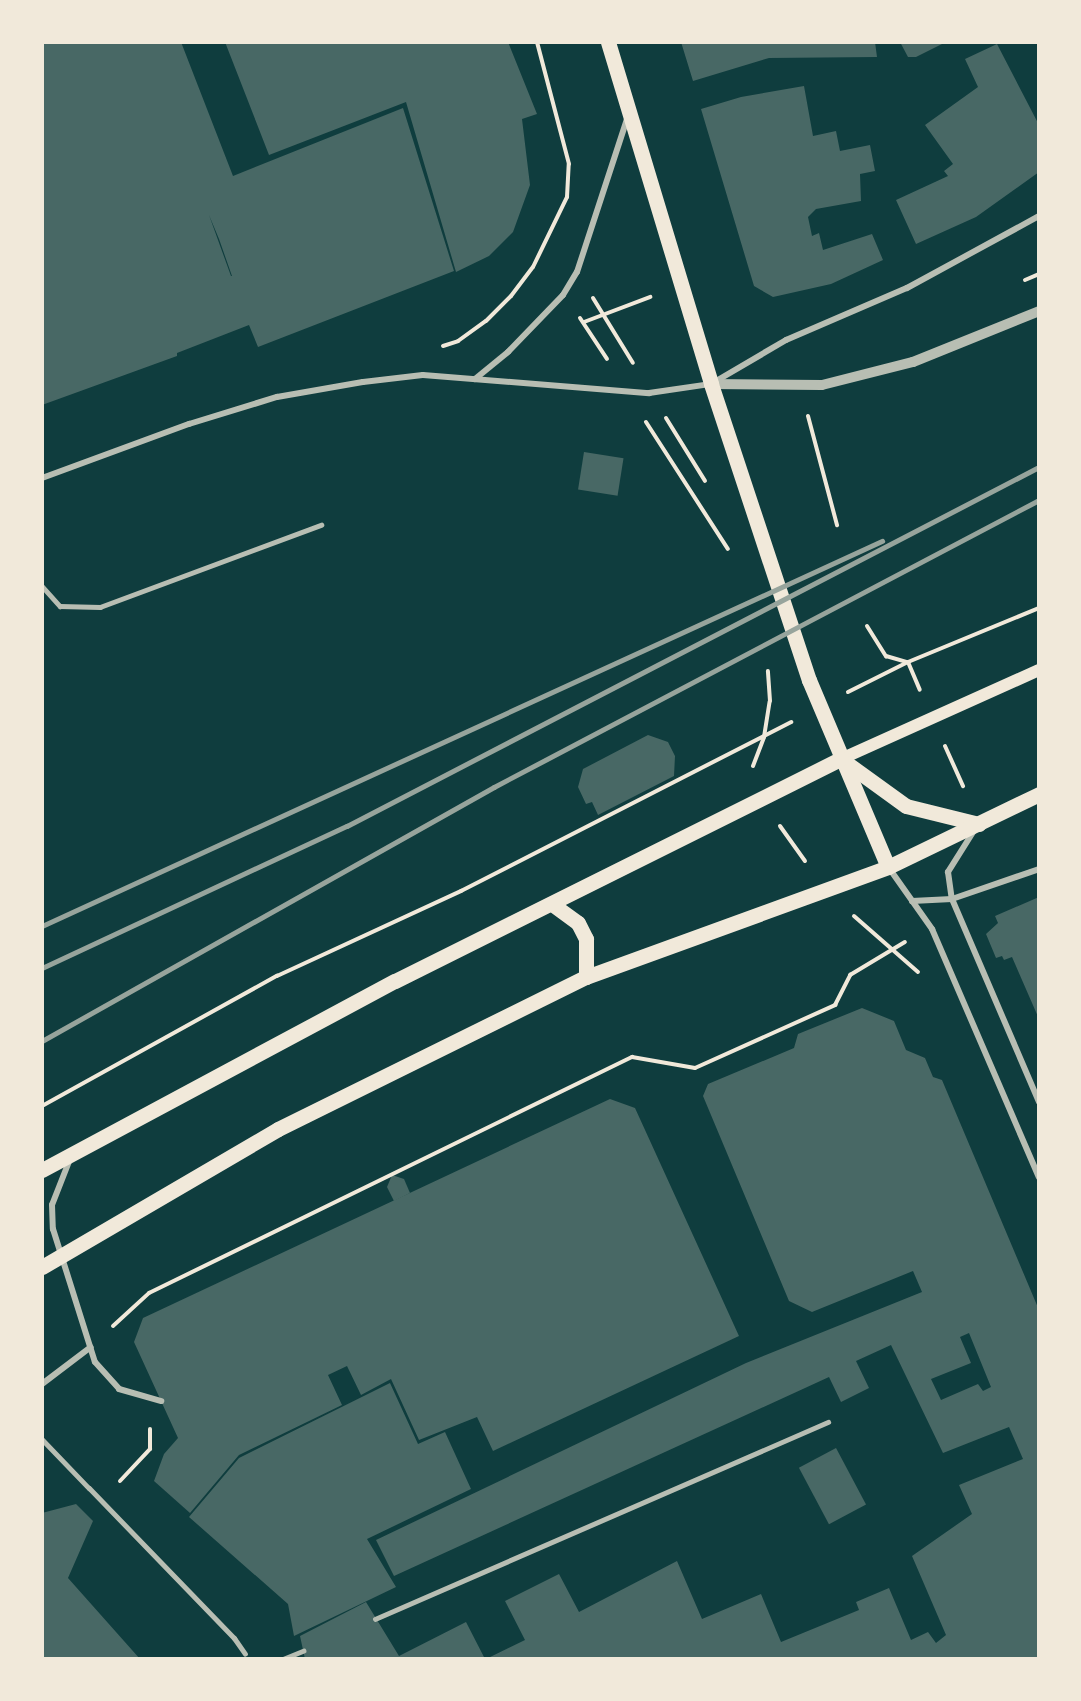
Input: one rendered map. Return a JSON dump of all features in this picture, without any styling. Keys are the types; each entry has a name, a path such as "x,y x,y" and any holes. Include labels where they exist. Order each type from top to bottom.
{"main road":[{"path":"608,42 711,384 809,680 840,759 888,867"},
{"path":"42,1170 74,1150 395,981 840,759 1039,670"},
{"path":"840,759 906,806 980,824"},
{"path":"42,1267 278,1129 586,977 888,867 1039,794"},
{"path":"552,904 578,923 586,939 586,977"}],"street":[{"path":"475,378 542,318 572,280 630,112"},
{"path":"711,384 786,340 907,288 1039,216"},
{"path":"42,477 189,424 277,397 423,375 649,393 711,384 822,385 923,358 1039,310"},
{"path":"980,824 948,872 952,899 1039,1102"},
{"path":"888,867 932,929 1039,1177"},
{"path":"912,901 952,899 1039,869"},
{"path":"74,1150 52,1205 53,1229 94,1362 119,1389 160,1401"},
{"path":"42,1384 91,1347"},
{"path":"90,1488 234,1638 246,1657"}],"lane":[{"path":"42,586 60,606 100,607 321,525"},
{"path":"375,1619 828,1422"},
{"path":"42,1439 90,1488"},
{"path":"283,1659 303,1651"}],"path":[{"path":"434,350 458,341 511,296 533,267 567,197 569,164 537,42"},
{"path":"1016,284 1039,274"},
{"path":"584,322 604,312 681,287"},
{"path":"800,386 837,525"},
{"path":"867,626 886,656 908,662 1039,608"},
{"path":"908,662 980,824"},
{"path":"768,670 770,701 764,737 753,767 761,799 826,889 889,949"},
{"path":"42,1106 277,976 461,891 724,754 764,737"},
{"path":"91,1347 149,1293 612,1066 632,1057 695,1068 835,1005 850,975 889,949 932,929"},
{"path":"102,1501 150,1449 151,1425 119,1389"}],"building":[{"path":"42,42 181,42 233,176 403,108 454,271 258,347 249,325 177,353 177,356 42,405","holes":["209,215 219,239 232,276"]},
{"path":"225,42 508,42 537,114 522,119 530,185 513,232 489,256 456,272 406,102 269,155"},
{"path":"681,42 875,42 877,57 769,58 693,81"},
{"path":"900,42 946,42 916,57 908,57"},
{"path":"997,44 1039,125 1039,172 976,217 916,244 896,200 948,176 944,171 953,164 925,125 978,87 965,59"},
{"path":"804,86 813,136 836,131 840,151 870,145 875,171 860,174 861,201 816,209 808,217 812,236 819,233 823,250 872,234 883,260 831,284 773,297 754,286 701,109 741,97"},
{"path":"584,452 624,458 618,496 578,490"},
{"path":"648,735 668,742 675,756 674,776 598,815 592,802 586,804 578,787 583,769"},
{"path":"1039,897 1039,1019 1012,957 1004,960 1002,956 996,958 986,934 998,923 995,916"},
{"path":"862,1008 894,1021 906,1050 925,1058 933,1077 942,1080 1039,1310 1039,1659 486,1659 525,1640 505,1601 559,1574 579,1612 677,1561 702,1619 761,1594 781,1642 859,1610 856,1602 889,1588 911,1640 928,1632 936,1643 946,1635 912,1556 972,1514 959,1485 1023,1459 1009,1427 943,1453 891,1345 856,1361 869,1388 841,1402 829,1377 394,1576 376,1540 746,1363 922,1292 913,1271 812,1312 789,1301 703,1096 708,1084 794,1048 798,1034","holes":["969,1333 991,1387 983,1391 978,1384 941,1400 931,1379 971,1363 960,1337"]},
{"path":"610,1099 635,1108 739,1336 493,1451 477,1417 419,1440 391,1379 361,1395 347,1366 328,1375 342,1405 239,1455 190,1513 154,1481 164,1454 178,1438 134,1342 143,1318"},
{"path":"392,1175 404,1179 410,1193 394,1201 387,1187"},
{"path":"390,1383 418,1444 445,1432 471,1489 367,1539 396,1587 294,1636 288,1604 189,1517 239,1458"},
{"path":"836,1448 866,1505 829,1524 799,1468"},
{"path":"76,1504 93,1521 68,1578 140,1659 42,1659 42,1513"},
{"path":"366,1602 399,1656 466,1622 485,1659 305,1659 300,1636"}],"railway":[{"path":"42,968 347,826 1039,467"},
{"path":"42,1041 494,787 1039,500"},
{"path":"42,926 882,541"}]}
